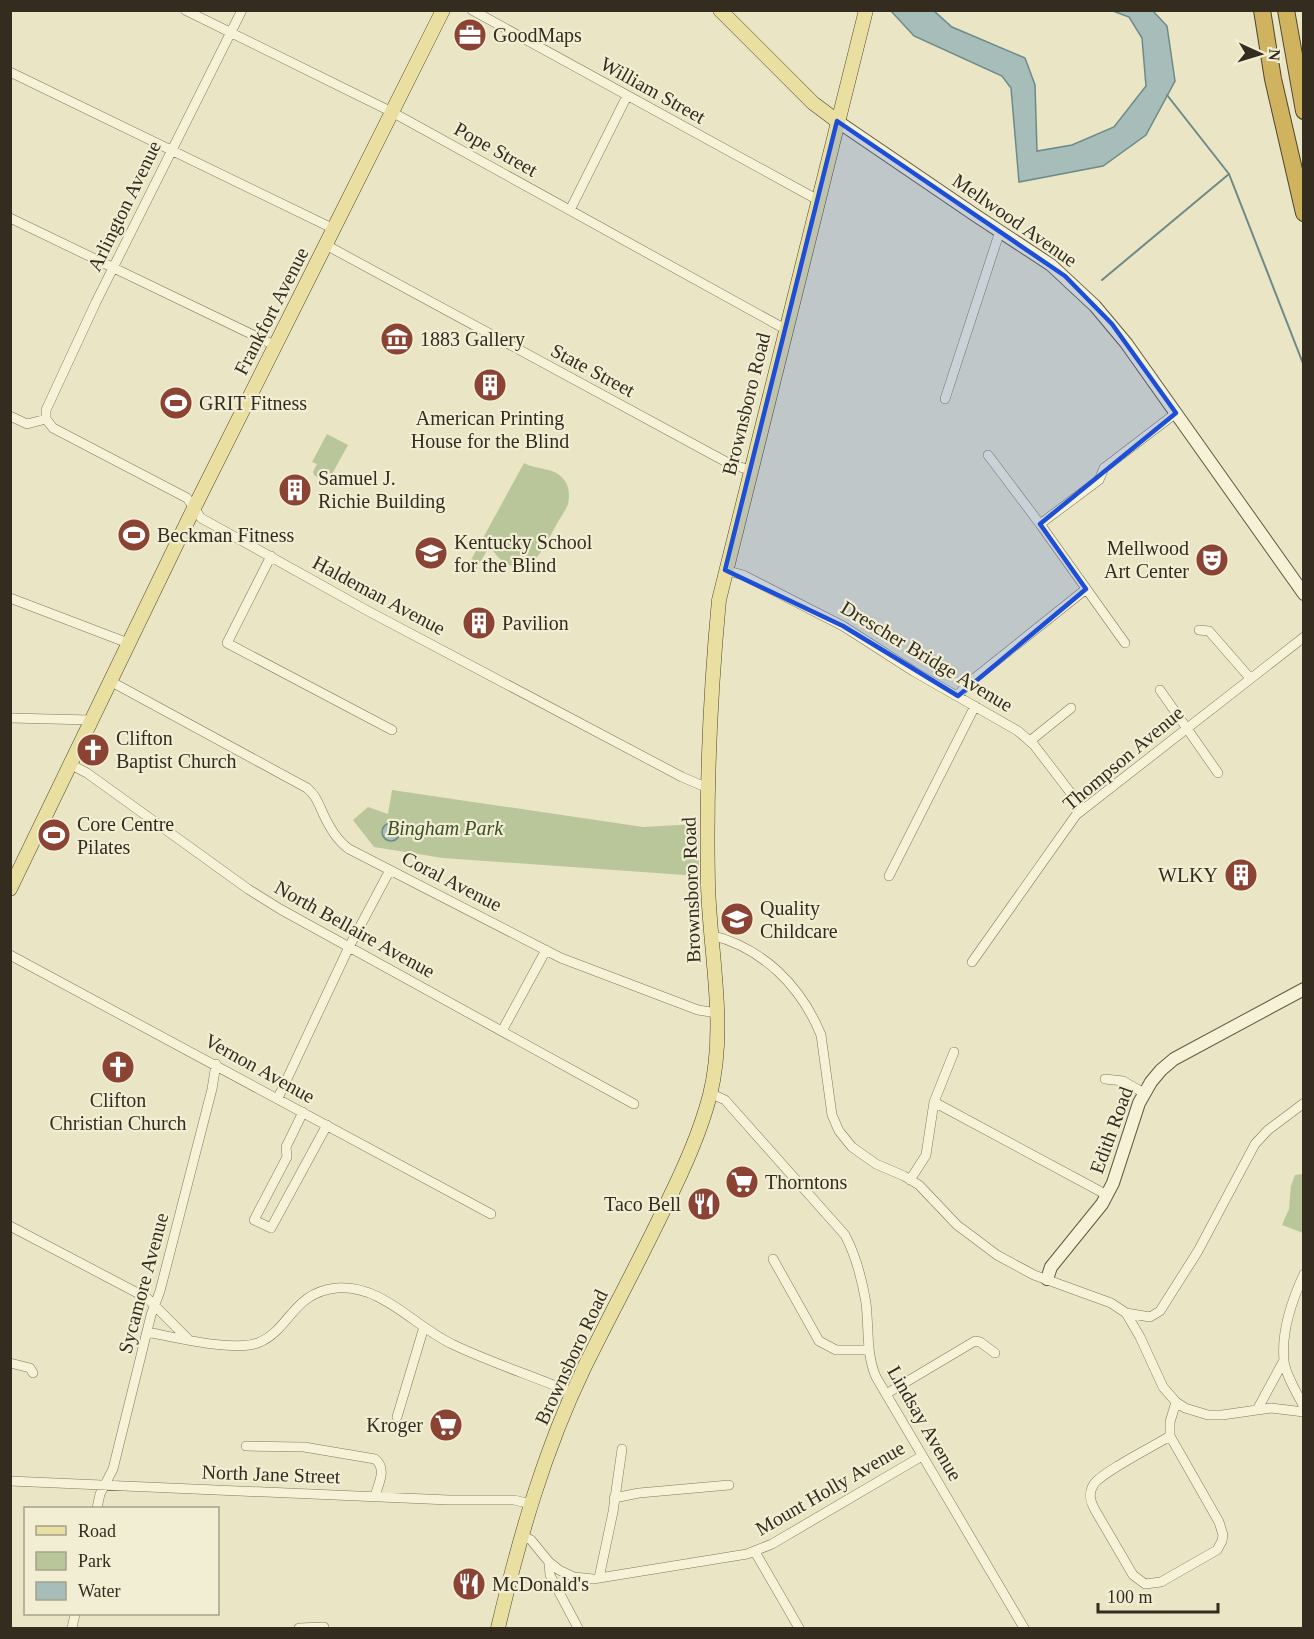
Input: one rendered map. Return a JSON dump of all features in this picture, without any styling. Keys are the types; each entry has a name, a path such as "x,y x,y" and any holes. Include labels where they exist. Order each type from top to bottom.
{"highway":[{"path":"1262,10 1275,90 1304,213"},
{"path":"1286,10 1304,111"}],"main road":[{"name":"Frankfort Avenue","path":"10,889 194,508 442,10"},
{"name":"Mellwood Avenue","path":"720,10 813,103 837,121"},
{"name":"Brownsboro Road","path":"498,1629 521,1535 546,1459 573,1393 687,1161 699,1132 710,1093 717,1045 717,1013 708,888 708,788 711,695 719,600 866,10"}],"street":[{"name":"Pope Street","path":"185,10 392,112 785,329"},
{"name":"Arlington Avenue","path":"46,419 46,410 113,268 242,10"},
{"name":"William Street","path":"472,10 818,200"},
{"path":"10,72 334,229"},
{"path":"570,210 627,96"},
{"name":"Mellwood Avenue","path":"837,121 1051,265 1095,306 1119,333 1304,594"},
{"path":"10,218 276,346"},
{"path":"945,399 1000,231"},
{"name":"State Street","path":"326,245 721,459 750,470"},
{"path":"1040,524 1099,480 1104,468 1176,413"},
{"path":"10,416 27,424 46,419"},
{"name":"Haldeman Avenue","path":"46,419 53,428 187,498 201,518 368,611 505,681 688,780 708,788"},
{"path":"988,455 1125,643"},
{"path":"271,556 228,643 392,730"},
{"name":"Drescher Bridge Avenue","path":"725,570 743,574 823,615 1018,731 1030,741 1083,809"},
{"path":"957,696 966,685 1086,589"},
{"path":"10,598 128,643"},
{"path":"1199,630 1209,631 1250,678"},
{"name":"Thompson Avenue","path":"972,962 1076,815 1304,637"},
{"name":"Coral Avenue","path":"110,681 317,793 331,827 344,845 546,951 698,1010 717,1013"},
{"path":"1160,690 1218,773"},
{"path":"889,876 975,706"},
{"path":"1030,741 1071,708"},
{"path":"10,717 91,720"},
{"name":"North Bellaire Avenue","path":"70,764 248,889 634,1104"},
{"path":"278,1098 349,947 390,870"},
{"path":"711,935 731,941 770,963 797,991 816,1022 821,1035 832,1114 839,1131 852,1147 876,1164 919,1185 957,1225 976,1241 1025,1270 1111,1303 1126,1313 1143,1317 1155,1315 1160,1311 1198,1251 1255,1144 1268,1130 1304,1103"},
{"path":"502,1031 546,951"},
{"name":"Vernon Avenue","path":"10,955 491,1214"},
{"name":"Edith Road","path":"1047,1279 1051,1267 1107,1195 1150,1082 1174,1059 1304,989"},
{"path":"910,1179 926,1155 934,1102 954,1052"},
{"name":"Sycamore Avenue","path":"98,1507 100,1494 106,1485 116,1458 212,1089 216,1064"},
{"path":"1105,1079 1119,1080 1144,1093"},
{"name":"Lindsay Avenue","path":"710,1093 724,1100 845,1235 853,1251 866,1303 869,1350 873,1371 1024,1629"},
{"path":"934,1102 1107,1195"},
{"path":"303,1112 286,1147 287,1157 254,1220 271,1228 327,1125"},
{"path":"10,1226 147,1298 188,1339"},
{"path":"773,1259 819,1341 836,1350 869,1350"},
{"path":"1257,1410 1283,1362 1291,1306 1304,1274"},
{"path":"147,1332 232,1346 260,1343 273,1334 307,1298 326,1290 339,1288 356,1290 378,1296 393,1304 424,1327 472,1354 573,1393"},
{"path":"1126,1313 1140,1337 1162,1387 1185,1408 1208,1415 1282,1408 1304,1412"},
{"path":"397,1418 424,1327"},
{"path":"886,1394 975,1341 995,1353"},
{"path":"1283,1362 1304,1407"},
{"path":"10,1363 30,1368 33,1372"},
{"path":"1170,1436 1098,1479 1090,1493 1091,1503 1133,1575 1144,1584 1161,1582 1213,1552 1222,1541 1223,1531 1219,1522 1170,1436 1170,1422 1176,1402"},
{"path":"246,1446 304,1447 375,1459 382,1466 375,1496"},
{"path":"599,1578 613,1512 622,1449"},
{"name":"Mount Holly Avenue","path":"521,1535 536,1545 549,1562 559,1570 574,1576 599,1578 755,1552 922,1456"},
{"name":"North Jane Street","path":"10,1481 449,1500 514,1500 531,1504"},
{"path":"614,1498 639,1493 729,1485"},
{"path":"755,1552 799,1629"},
{"path":"549,1562 550,1575 578,1629"},
{"path":"299,1629 324,1627"}],"highlighted area":[{"path":"837,121 1065,276 1112,324 1176,413 1040,524 1086,589 958,696 843,626 725,570"}],"green space":[{"path":"327,434 348,445 327,483 314,475 317,464 312,462"},
{"path":"524,463 561,476 569,492 569,501 565,510 542,551 530,563 524,566 510,566 499,558 490,545 473,575 465,571"},
{"name":"Bingham Park","path":"392,790 643,827 698,824 699,876 443,858 374,847 353,820 368,807 388,814"},
{"path":"1303,1174 1304,1233 1282,1225 1289,1209 1291,1186 1295,1175"}],"water":[{"path":"891,11 934,11 952,27 1025,58 1035,85 1037,151 1072,145 1114,127 1146,86 1142,38 1129,17 1113,11 1153,11 1167,26 1175,81 1146,135 1103,166 1019,182 1011,88 1002,76 914,36"},
{"path":"391,823 397,826 400,832 397,838 391,841 385,838 382,832 385,826"}],"waterway":[{"path":"1167,95 1229,174 1304,366"},
{"path":"1102,280 1229,174"}],"place":[{"name":"GoodMaps","path":"470,35"},
{"name":"1883 Gallery","path":"397,339"},
{"name":"American Printing House for the Blind","path":"490,385"},
{"name":"GRIT Fitness","path":"176,403"},
{"name":"Samuel J. Richie Building","path":"295,490"},
{"name":"Beckman Fitness","path":"134,535"},
{"name":"Kentucky School for the Blind","path":"431,553"},
{"name":"Mellwood Art Center","path":"1212,560"},
{"name":"Pavilion","path":"479,623"},
{"name":"Clifton Baptist Church","path":"93,750"},
{"name":"Core Centre Pilates","path":"54,835"},
{"name":"WLKY","path":"1241,875"},
{"name":"Quality Childcare","path":"737,919"},
{"name":"Clifton Christian Church","path":"118,1067"},
{"name":"Thorntons","path":"742,1182"},
{"name":"Taco Bell","path":"704,1204"},
{"name":"Kroger","path":"446,1425"},
{"name":"McDonald's","path":"469,1584"}]}
